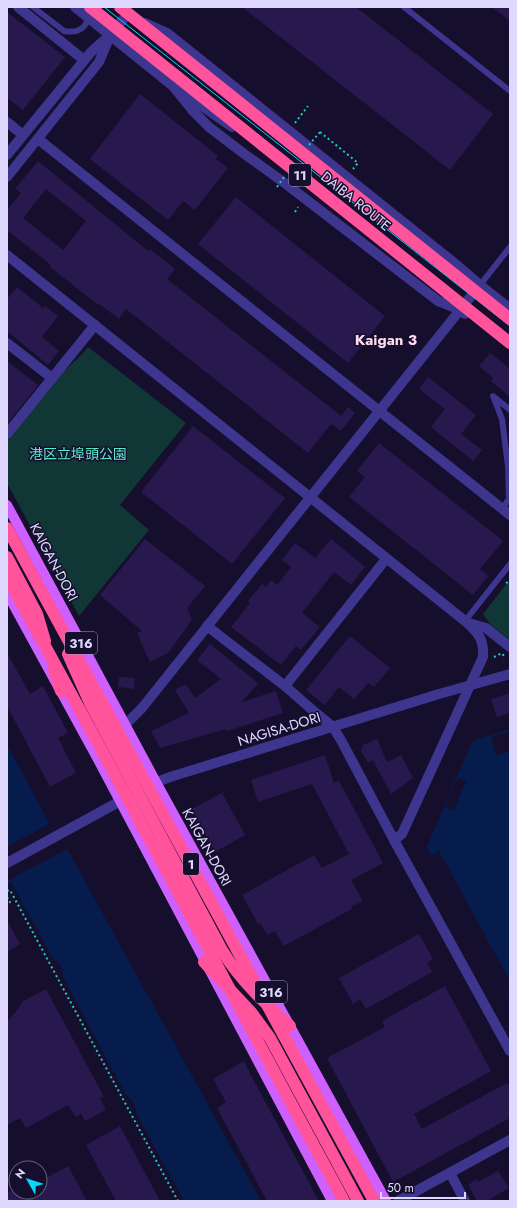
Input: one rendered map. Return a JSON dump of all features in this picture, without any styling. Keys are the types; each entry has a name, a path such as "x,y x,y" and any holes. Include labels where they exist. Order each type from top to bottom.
{"highway":[{"path":"82,7 110,23"},
{"name":"DAIBA ROUTE","path":"89,7 510,343"},
{"name":"DAIBA ROUTE","path":"124,11 510,319"},
{"name":"1","path":"7,528 374,1201"},
{"path":"7,557 37,614 61,692"},
{"path":"32,575 91,705 223,952 234,970 252,990 290,1026"},
{"name":"1","path":"7,577 80,708 211,956 344,1201"},
{"path":"204,962 243,1003 270,1038 358,1201"}],"main road":[{"name":"KAIGAN-DORI","path":"7,505 156,782 386,1201"},
{"path":"7,593 94,752 332,1201"}],"street":[{"path":"18,7 84,60"},
{"path":"75,7 109,36 173,86 234,129 331,205"},
{"path":"117,7 167,33 458,266 510,310"},
{"path":"7,176 99,62 109,36 124,11"},
{"path":"124,11 345,188"},
{"path":"7,155 90,52 109,36"},
{"path":"173,86 194,112 209,127 438,301 461,310 510,350"},
{"path":"7,122 23,135"},
{"path":"38,139 506,512"},
{"path":"7,255 465,621 480,636 483,642 483,657 402,834 394,840"},
{"path":"94,752 142,708 309,497 480,285"},
{"path":"7,434 95,325"},
{"path":"7,343 52,378"},
{"path":"285,686 386,559"},
{"path":"465,621 486,628 510,647"},
{"path":"207,626 285,686 333,727 510,1051"},
{"name":"NAGISA-DORI","path":"7,863 156,782 439,694 510,674"},
{"path":"398,1201 510,1141"},
{"path":"450,1173 465,1201"}],"lane":[{"path":"33,7 64,31 71,32 82,29 86,24 89,17 89,7"},
{"path":"124,11 134,7"},
{"path":"404,7 510,91"},
{"path":"480,285 510,247"},
{"path":"506,512 509,499 508,466 502,419 493,396 510,410"},
{"path":"465,621 510,564"}],"path":[{"path":"295,123 308,106"},
{"path":"320,132 358,163 353,169"},
{"path":"295,212 300,205"},
{"path":"505,582 510,585"},
{"path":"7,892 10,890 178,1201"},
{"path":"7,897 10,902 7,904"}],"green space":[{"name":"港区立埠頭公園","path":"88,347 186,423 120,505 149,530 79,616 7,483 7,441 61,374"},
{"path":"510,579 510,640 490,624 483,614"}],"water":[{"path":"510,729 510,1001 427,847 472,741"},
{"path":"7,744 50,825 53,823 261,1201 184,1201 136,1113 134,1103 126,1095 63,977 61,966 53,959 11,882 7,884"}],"pier":[{"path":"510,731 510,751 496,755 491,737"},
{"path":"458,778 466,781 454,810 445,806"},
{"path":"54,821 69,848 7,881 7,847"},
{"path":"439,851 510,981 510,999 432,855"}],"building":[{"path":"242,7 356,7 493,114 450,170"},
{"path":"492,7 510,7 510,21"},
{"path":"7,12 65,57 23,110 7,98"},
{"path":"140,94 218,156 216,159 228,168 195,210 183,201 168,220 90,159"},
{"path":"38,161 148,251 150,249 175,269 167,279 341,416 348,407 355,413 341,431 331,424 308,453 126,309 119,319 99,304 98,305 50,267 51,265 7,230 7,210 21,193 15,189","holes":["46,189 86,221 63,250 23,218"]},
{"path":"236,197 385,316 348,363 198,244"},
{"path":"17,287 43,308 45,306 58,316 42,337 59,351 48,365 7,331 7,299"},
{"path":"490,353 510,369 510,397 491,381 493,378 479,366"},
{"path":"7,361 38,385 7,424"},
{"path":"428,377 476,415 461,434 482,450 473,461 431,427 445,409 419,389"},
{"path":"193,426 285,498 232,564 141,492"},
{"path":"379,443 503,541 480,569 488,576 473,595 349,497 365,477 357,471"},
{"path":"145,539 205,586 187,608 192,620 168,653 150,662 137,633 142,631 100,595"},
{"path":"331,539 365,567 351,585 334,572 302,613 320,627 301,650 296,646 281,665 231,627 250,603 248,601 262,584 266,587 271,580 277,585 291,567 282,560 295,543 315,558"},
{"path":"350,636 390,668 374,687 368,683 354,699 339,687 325,705 306,690"},
{"path":"210,644 258,683 242,702 276,691 283,713 227,731 226,729 160,748 151,731 189,713 175,690 186,684 195,698 221,679 197,660"},
{"path":"7,653 30,694 43,686 68,733 58,738 76,773 50,787 7,706"},
{"path":"119,677 135,678 134,689 118,687"},
{"path":"510,693 510,713 497,717 491,699"},
{"path":"377,739 386,760 388,762 401,755 413,778 391,794 373,760 368,763 361,751 363,745"},
{"path":"325,755 334,783 339,781 383,863 351,880 363,901 351,907 352,909 284,946 275,931 267,935 260,923 258,924 242,895 314,855 322,868 349,854 312,784 258,802 251,780"},
{"path":"222,793 245,835 215,852 192,809"},
{"path":"7,920 20,944 7,952"},
{"path":"419,934 433,959 427,963 432,972 366,1009 360,999 353,1004 339,978"},
{"path":"445,986 491,1071 414,1114 422,1129 507,1083 510,1088 510,1118 393,1182 327,1058 385,1027 382,1021"},
{"path":"46,989 104,1097 100,1098 106,1110 85,1121 81,1114 76,1117 68,1105 26,1128 20,1118 7,1125 7,1022 23,1001"},
{"path":"244,1061 319,1201 267,1201 217,1108 226,1102 213,1079"},
{"path":"120,1126 160,1201 116,1201 86,1145"},
{"path":"68,1166 87,1201 7,1201 8,1192 8,1200 48,1200 48,1177"},
{"path":"498,1171 509,1188 487,1201 477,1201 468,1185 477,1179 478,1182"}],"tram line":[{"path":"89,7 510,339"},
{"path":"104,7 510,326"}],"district":[{"name":"Kaigan 3","path":"386,340"}]}
